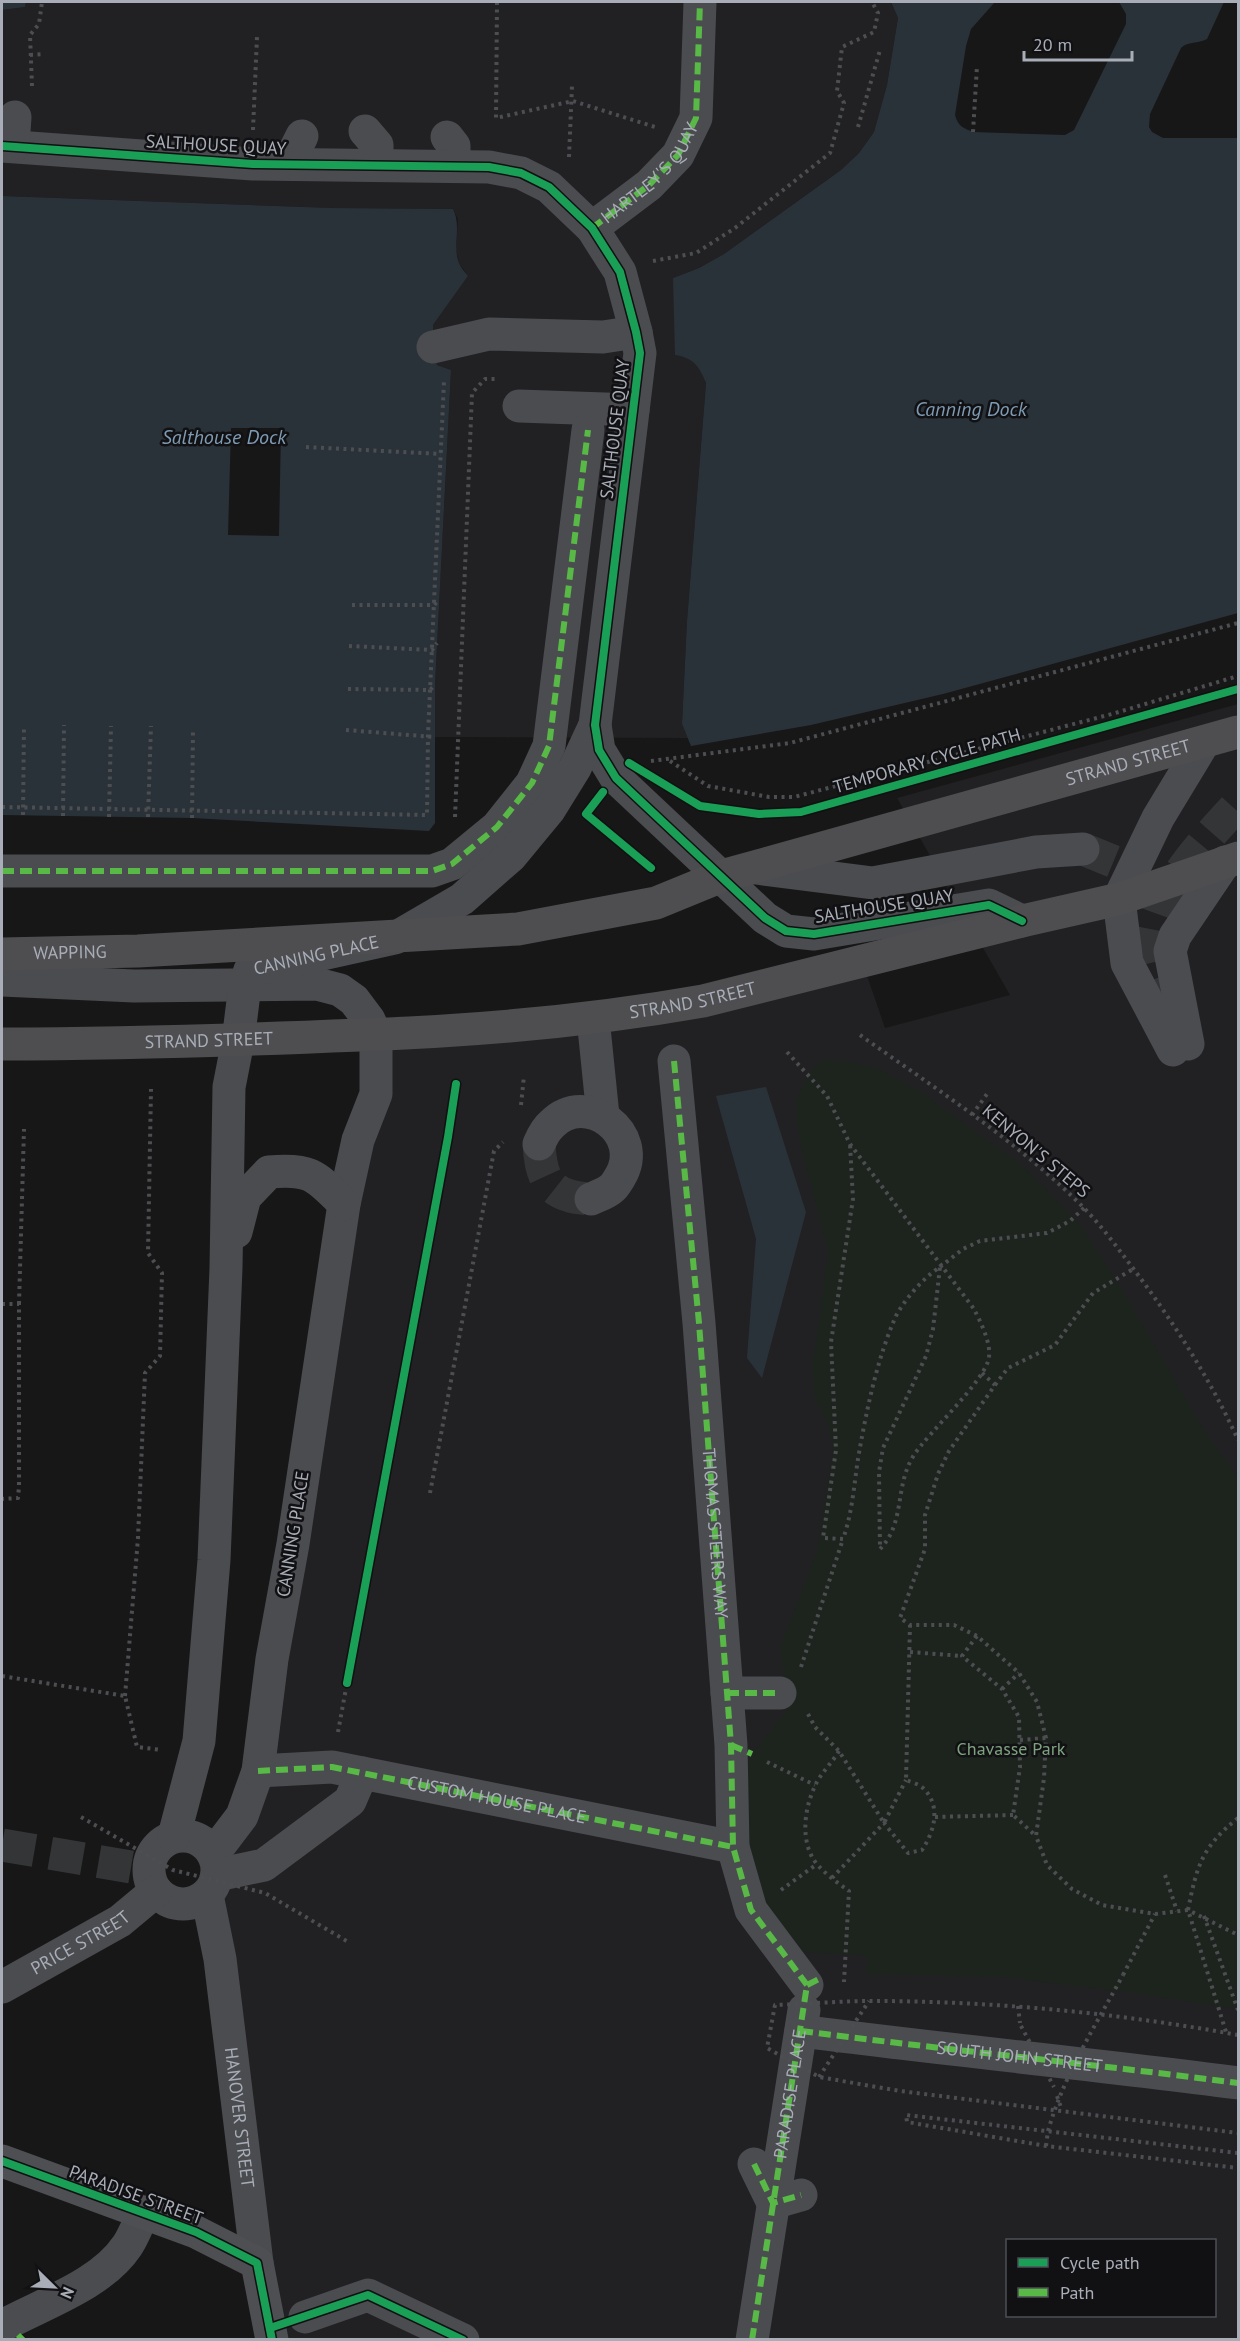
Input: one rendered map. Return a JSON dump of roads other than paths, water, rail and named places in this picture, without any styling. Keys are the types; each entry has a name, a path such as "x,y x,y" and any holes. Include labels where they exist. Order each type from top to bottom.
{"highway":[{"name":"STRAND STREET","path":"138,951 395,938 518,929 656,903 722,876 1239,732"},
{"name":"STRAND STREET","path":"2,1044 130,1044 425,1033 593,1018 703,1001 1022,921 1119,900 1232,860"},
{"name":"WAPPING","path":"2,954 138,951"}],"main road":[{"name":"PARADISE STREET","path":"2,2161 196,2232 256,2263"},
{"name":"HANOVER STREET","path":"256,2263 272,2340"}],"street":[{"name":"HARTLEY'S QUAY","path":"592,228 649,185 678,155 692,127 696,118 700,2"},
{"name":"SALTHOUSE QUAY","path":"15,126 211,162 299,150 377,144 450,151 489,167 521,173 549,187 592,228 620,272 640,353 595,725 599,750 616,778 765,918 786,931 814,934 990,905 1022,921"},
{"path":"440,361 489,334 603,338 636,332"},
{"path":"519,406 633,410"},
{"path":"2,871 432,871 452,864 497,827 532,783 549,746 588,430"},
{"name":"SALTHOUSE QUAY","path":"395,938 462,899 511,856 557,798 575,768 595,725"},
{"path":"1204,742 1158,818 1119,900 1127,963 1180,1047 1170,951 1175,936 1232,860"},
{"path":"756,868 873,883 1036,852 1083,849"},
{"name":"CANNING PLACE","path":"174,1836 199,1741 214,1560 226,1268 229,1088 245,985 250,970 395,938"},
{"name":"WAPPING","path":"2,980 134,986 317,984 340,990 354,1000 369,1020 376,1035"},
{"path":"593,1018 603,1116"},
{"name":"CANNING PLACE","path":"212,1874 242,1816 258,1771 272,1659 293,1544 344,1204 358,1140 376,1094 376,1035"},
{"name":"THOMAS STEERS WAY","path":"674,1061 699,1323 727,1694 742,1750 733,1847 755,1907 813,1982"},
{"path":"524,1139 573,1112 597,1113 617,1127 626,1147 624,1169 613,1188 591,1199"},
{"name":"CANNING PLACE","path":"226,1268 245,1197 269,1172 296,1170 319,1180 344,1204"},
{"path":"727,1694 795,1693"},
{"path":"212,1874 264,1865 350,1801 347,1770"},
{"name":"CUSTOM HOUSE PLACE","path":"258,1771 347,1770 733,1847"},
{"path":"186,1835 206,1844 212,1874 197,1902 174,1903 164,1899 150,1881 150,1858 155,1848 174,1836 186,1835"},
{"name":"HANOVER STREET","path":"212,1874 256,2263"},
{"name":"PRICE STREET","path":"2,1987 120,1921 156,1891"},
{"name":"PARADISE PLACE","path":"752,2340 787,2199 801,2031 813,1982"},
{"name":"SOUTH JOHN STREET","path":"801,2031 1239,2084"},
{"name":"PARADISE PLACE","path":"754,2164 787,2199"},
{"path":"14,2334 110,2266 127,2246 144,2212"},
{"path":"305,2317 368,2295 463,2340"}],"water":[{"path":"2,2 26,2 25,7 2,10"},
{"name":"Canning Dock","path":"891,2 995,2 971,29 966,46 955,115 959,124 973,132 1065,135 1074,130 1126,24 1126,14 1119,2 1224,2 1207,39 1187,44 1181,48 1150,114 1149,127 1152,132 1163,138 1238,138 1238,613 943,694 811,725 691,746 682,724 687,621 706,383 695,364 687,358 675,355 673,278 699,268 724,254 841,170 859,153 874,132 887,85 898,18"},
{"name":"Salthouse Dock","path":"2,196 333,208 453,209 457,222 457,256 468,276 433,325 433,347 437,365 451,370 435,685 435,823 429,831 192,818 2,815"},
{"path":"766,1087 806,1212 762,1378 747,1358 756,1239 716,1096"}],"tunnel":[{"path":"1169,1009 1153,956 1153,935 1158,914 1167,893 1180,873 1238,804"},
{"path":"1083,849 1129,868 1148,896"},
{"path":"539,1144 542,1168 551,1185 566,1195 591,1199"},
{"path":"2,1845 148,1870"}],"park label":[{"name":"Chavasse Park","path":"1011,1749"}]}
